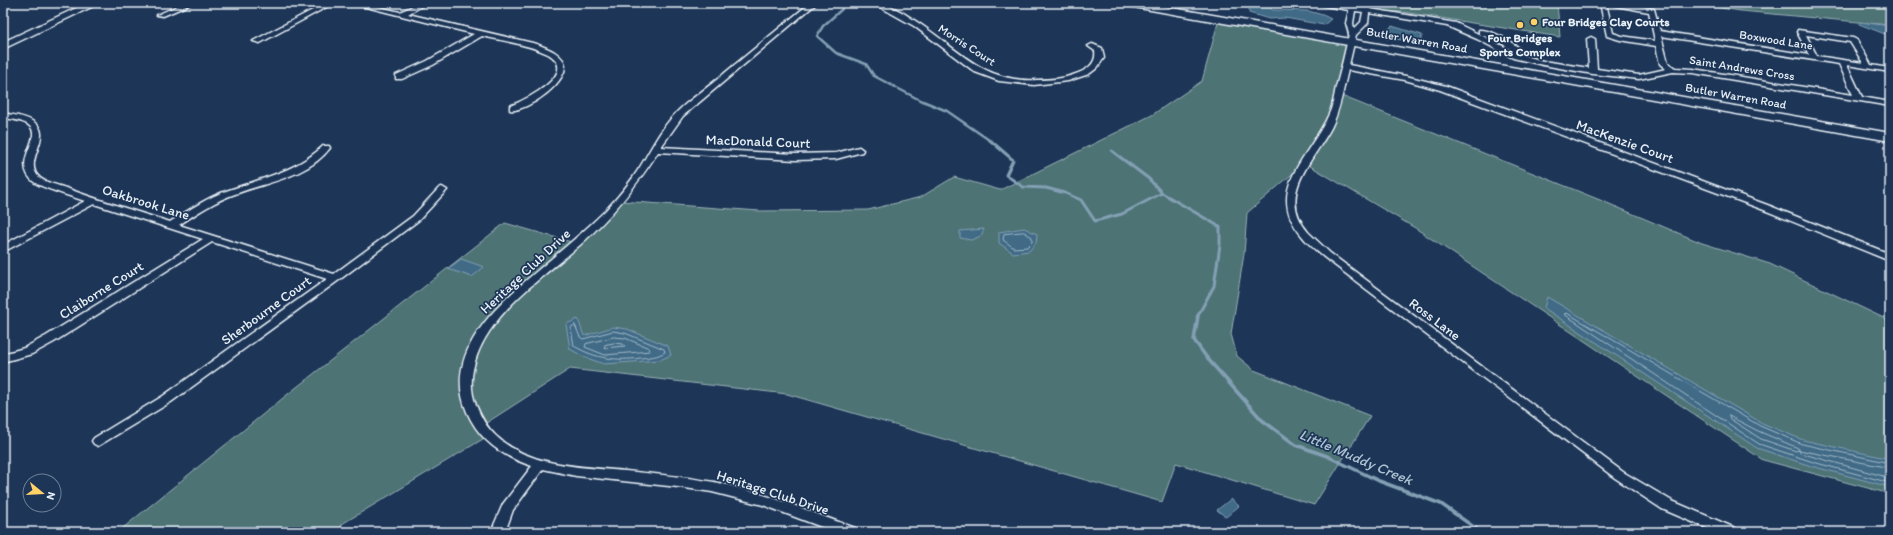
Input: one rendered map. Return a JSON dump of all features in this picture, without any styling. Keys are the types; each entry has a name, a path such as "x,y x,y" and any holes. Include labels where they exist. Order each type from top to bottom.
{"main road":[{"path":"3,46 95,3"},
{"name":"Butler Warren Road","path":"1128,3 1352,38 1890,137"}],"street":[{"path":"161,15 190,3"},
{"path":"257,40 331,3"},
{"path":"353,3 547,50 558,58 561,63 562,72 557,81 539,95 513,108"},
{"path":"402,14 424,3"},
{"name":"Heritage Club Drive","path":"814,3 689,106 671,124 620,201 600,221 500,310 486,326 471,353 466,382 471,411 480,427 488,436 504,449 540,464 574,471 676,481 731,490 850,532"},
{"name":"Morris Court","path":"876,3 898,12 978,70 1008,80 1050,82 1081,74 1092,68 1100,58 1099,50 1092,46"},
{"name":"Saint Andrews Cross","path":"1319,3 1354,6 1365,11 1448,24 1480,37 1516,56 1543,63 1593,72 1639,77 1673,70 1693,70 1890,104"},
{"path":"1352,38 1364,23 1365,11 1368,3"},
{"path":"1603,3 1610,34 1620,38 1660,44"},
{"path":"1610,3 1652,10 1664,64 1673,70"},
{"path":"1352,38 1349,22 1354,6"},
{"path":"1814,58 1801,32 1853,40 1869,67"},
{"path":"399,77 430,63 481,33"},
{"name":"Boxwood Lane","path":"1658,33 1890,70"},
{"name":"Ross Lane","path":"1352,38 1334,112 1326,129 1295,179 1291,190 1291,209 1296,221 1305,234 1327,255 1619,475 1667,505 1730,532"},
{"path":"1591,39 1593,72"},
{"path":"1842,63 1859,99"},
{"name":"MacKenzie Court","path":"1345,67 1406,78 1443,88 1767,208 1890,258"},
{"name":"Oakbrook Lane","path":"3,115 29,122 36,128 38,136 29,160 29,168 37,180 93,201 173,225 335,278"},
{"path":"173,225 207,203 261,183 312,160 326,148"},
{"name":"MacDonald Court","path":"654,149 795,157 836,156 859,150"},
{"name":"Sherbourne Court","path":"98,441 167,399 335,278 416,218 442,190"},
{"path":"3,249 93,201"},
{"name":"Claiborne Court","path":"3,358 28,351 50,339 211,238"},
{"path":"498,532 508,508 540,464"}],"green space":[{"name":"Four Bridges Sports Complex","path":"1319,3 1557,3 1560,37 1403,12 1365,11"},
{"path":"1686,3 1890,3 1890,25 1741,11"},
{"path":"1219,19 1351,42 1339,95 1600,200 1702,243 1770,264 1890,321 1890,494 1763,460 1415,228 1305,163 1247,213 1244,254 1231,334 1237,356 1254,370 1370,416 1314,505 1176,463 1162,502 787,394 570,369 480,427 488,436 342,524 341,532 118,532 288,394 505,223 575,243 620,201 760,211 868,210 921,197 954,177 1000,190 1152,115 1202,81"}],"water":[{"path":"1258,3 1269,6 1272,10 1308,11 1331,19 1324,25 1285,18 1269,19 1249,13 1249,4"},
{"path":"1860,22 1890,26 1890,36 1859,24"},
{"path":"1392,26 1422,35 1421,42 1386,38 1381,35"},
{"path":"1024,228 1037,234 1036,243 1029,251 1013,253 999,243 999,232"},
{"path":"984,229 981,236 971,240 960,238 960,231"},
{"path":"461,259 484,267 472,277 448,269"},
{"path":"1547,297 1762,423 1803,440 1890,459 1890,487 1811,466 1757,448 1544,308"},
{"path":"578,319 584,336 613,327 627,329 668,346 671,355 660,360 604,364 584,357 570,349 566,324"},
{"path":"1231,499 1239,506 1226,517 1217,510"}],"waterway":[{"path":"842,9 823,26 817,36 836,53 866,64 874,76 918,99 947,111 992,142"},
{"path":"991,141 1013,160 1006,175 1023,187 1046,188 1065,193 1081,200 1095,221 1122,214 1162,193"},
{"name":"Little Muddy Creek","path":"1112,151 1149,179 1162,193"},
{"name":"Little Muddy Creek","path":"1162,193 1220,227 1220,245 1214,286 1197,317"},
{"name":"Little Muddy Creek","path":"1198,316 1194,340 1207,358 1262,420 1296,445 1327,456 1379,481 1441,504 1481,532"}],"place":[{"name":"Four Bridges Clay Courts","path":"1534,22"},
{"name":"Four Bridges Sports Complex","path":"1520,25"}]}
